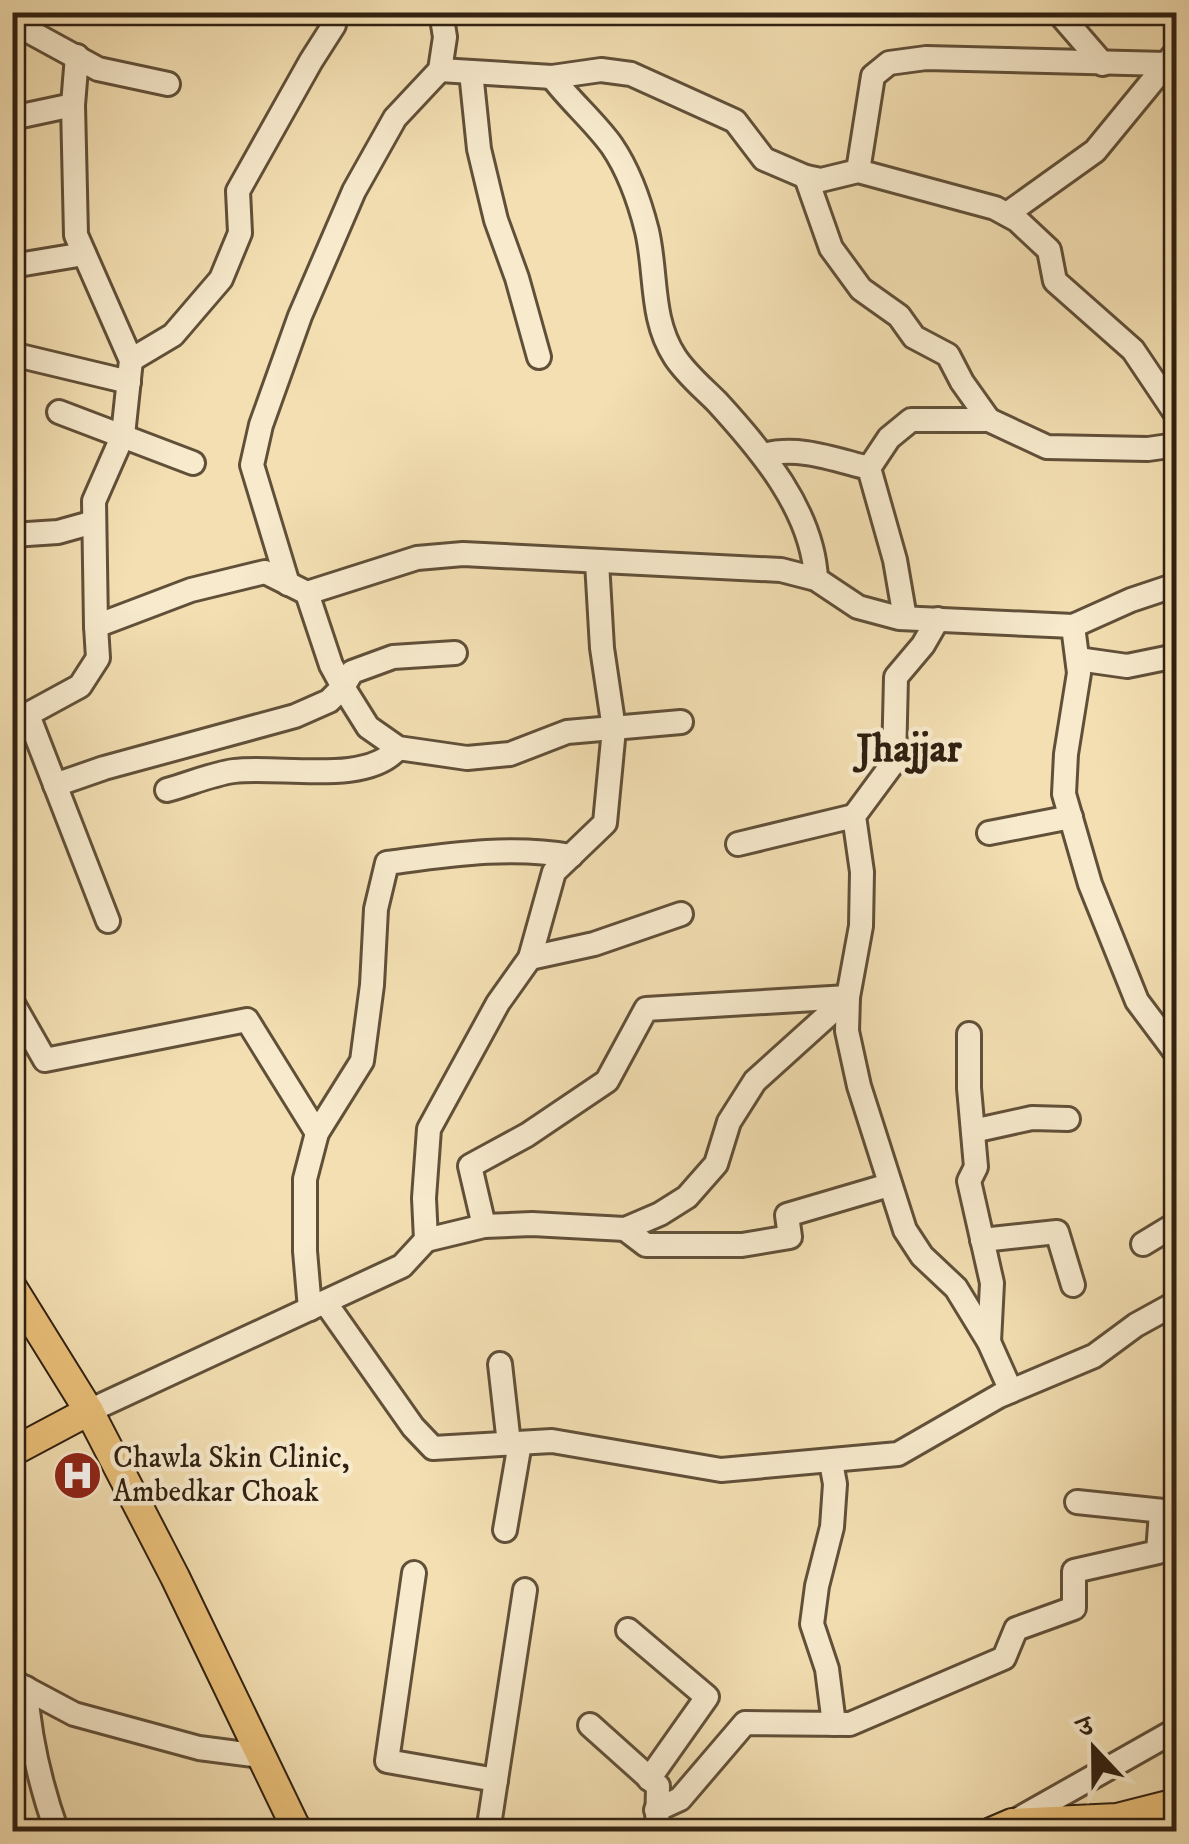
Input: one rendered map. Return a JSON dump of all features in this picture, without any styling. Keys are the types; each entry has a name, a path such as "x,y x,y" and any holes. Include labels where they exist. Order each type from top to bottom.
{"main road":[{"path":"12,1288 89,1412 176,1577 297,1830"},
{"path":"12,1452 89,1412"},
{"path":"1001,1827 1117,1818 1176,1803"}],"street":[{"path":"12,354 130,371 173,335 221,280 240,232 238,191 310,61 334,26 332,12"},
{"path":"441,12 445,36 440,70 396,118 354,191 300,316 252,465 331,665 368,728 398,748 467,758 510,754 568,732 681,722"},
{"path":"1058,12 1102,64"},
{"path":"12,22 98,69 168,84"},
{"path":"77,56 73,105 76,236 130,371 123,435 94,501 98,658 80,686 20,719 55,785 108,922"},
{"path":"858,171 873,76 889,63 926,58 1173,64"},
{"path":"1006,214 1095,151 1173,64"},
{"path":"440,70 552,77 601,70 631,74 735,121 764,158 806,176 821,180 858,171 995,208 1017,220 1049,250 1055,280 1133,350 1176,414"},
{"path":"471,72 479,149 496,220 540,357"},
{"path":"552,77 612,146 632,185 647,232 658,318 666,342 678,361 764,455 800,519 815,557 816,579"},
{"path":"12,118 73,105"},
{"path":"806,176 831,248 861,289 899,316 914,336 948,355 989,420"},
{"path":"12,266 84,254"},
{"path":"59,412 193,463"},
{"path":"905,618 895,560 869,468 889,438 912,420 989,420 1047,447 1148,449 1176,445"},
{"path":"764,455 802,452 869,468"},
{"path":"12,535 58,532 94,522"},
{"path":"96,626 191,590 266,572 298,588 416,558 463,554 781,570 816,579 858,608 905,618 1073,626 1176,585"},
{"path":"426,1240 424,1198 429,1130 498,1004 530,958 554,872 604,823 614,729 602,648 597,562"},
{"path":"738,844 854,816 894,762 896,676 924,645 938,619"},
{"path":"1073,626 1079,673 1064,794 1090,884 1137,1001 1176,1053"},
{"path":"55,785 295,716 329,701 344,687 352,672 394,657 455,653"},
{"path":"1078,658 1127,666 1176,656"},
{"path":"167,790 233,771 326,771 368,765 390,759 398,748"},
{"path":"854,816 862,872 861,926 848,997 847,1031 860,1086 904,1230 922,1256 956,1288 989,1342 1011,1391"},
{"path":"988,833 1071,817"},
{"path":"570,856 538,850 474,852 387,864 376,909 362,1061 316,1133 305,1179 305,1251 318,1306 433,1448 552,1441 720,1470 898,1454 1011,1391 1094,1356 1136,1325 1176,1304"},
{"path":"530,958 594,944 682,914"},
{"path":"484,1226 470,1166 527,1135 607,1080 646,1008 848,997"},
{"path":"89,1412 402,1266 426,1240 484,1226 532,1224 625,1229 660,1214 687,1197 716,1164 729,1122 756,1082 848,997"},
{"path":"12,1002 45,1060 246,1020 316,1133"},
{"path":"969,1034 976,1167 969,1181 992,1284 989,1342"},
{"path":"973,1131 1032,1118 1068,1119"},
{"path":"625,1229 646,1246 742,1246 790,1236 787,1215 890,1185"},
{"path":"1143,1244 1176,1224"},
{"path":"982,1240 1057,1232 1073,1285"},
{"path":"500,1364 515,1443 505,1530"},
{"path":"831,1462 835,1484 832,1526 812,1624 828,1669 834,1724"},
{"path":"656,1821 744,1723 850,1724 1004,1658 1016,1629 1074,1608 1074,1571 1158,1552 1169,1512 1078,1502"},
{"path":"414,1573 387,1761 496,1780"},
{"path":"488,1832 526,1590"},
{"path":"628,1630 707,1697 650,1779"},
{"path":"17,1685 74,1714 199,1748 261,1756"},
{"path":"17,1685 44,1796 57,1832"},
{"path":"590,1725 658,1786 656,1821"},
{"path":"1001,1827 1176,1730"}],"place":[{"name":"Chawla Skin Clinic, Ambedkar Choak","path":"78,1475"}],"district":[{"name":"Jhajjar","path":"909,750"}]}
